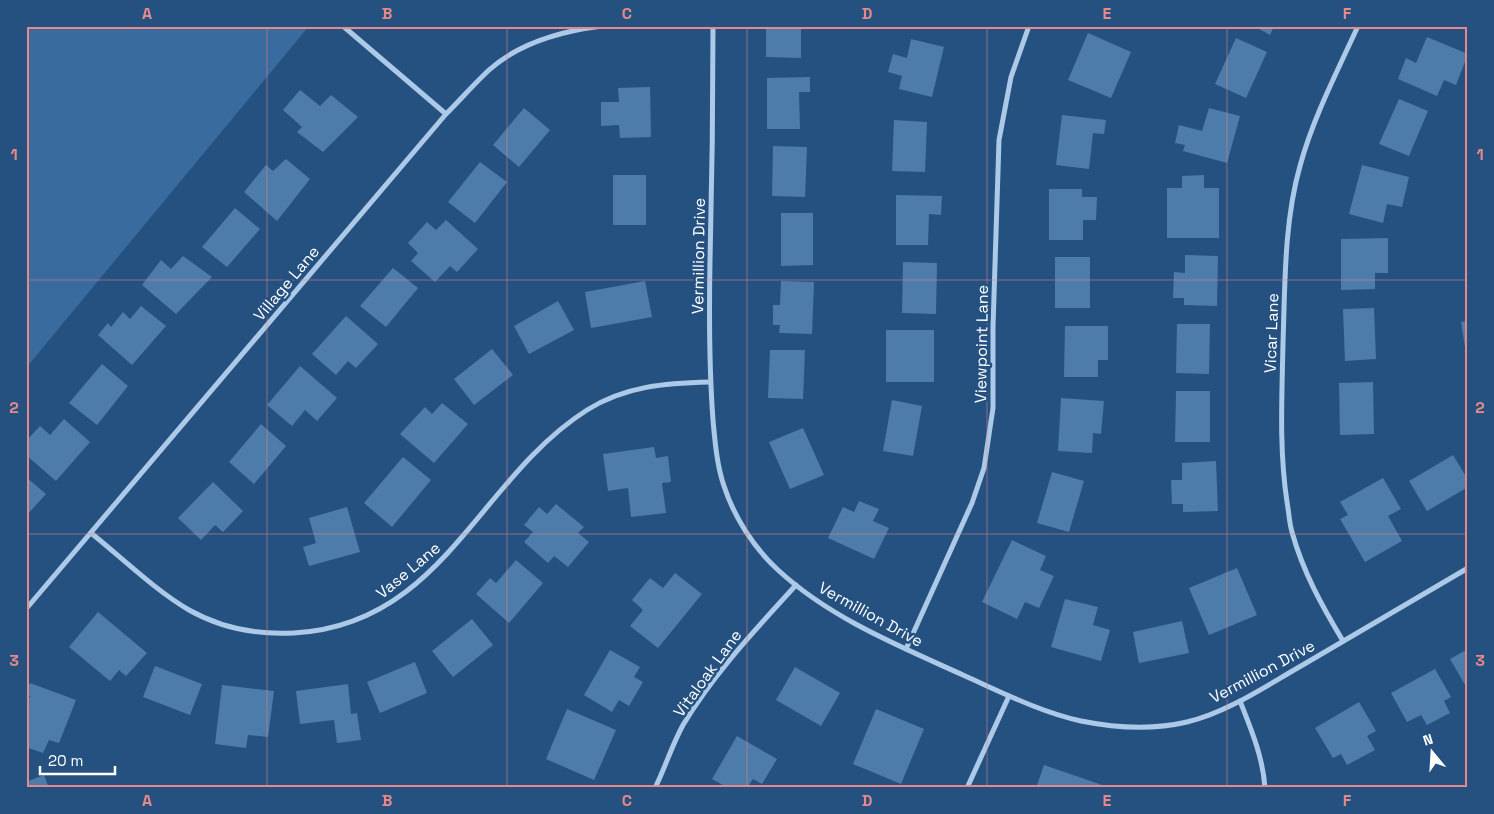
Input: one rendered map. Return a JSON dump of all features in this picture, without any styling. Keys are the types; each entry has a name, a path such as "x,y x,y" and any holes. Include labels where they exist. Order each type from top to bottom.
{"street":[{"path":"343,26 446,114"},
{"name":"Village Lane","path":"26,609 446,114 490,70 508,56 540,40 579,29 602,26"},
{"name":"Vermillion Drive","path":"713,26 713,148 709,314 710,382 714,436 723,484 734,511 753,542 775,567 796,585 835,612 906,649 1038,708 1081,721 1122,727 1164,727 1192,721 1240,701 1468,568"},
{"name":"Viewpoint Lane","path":"906,649 972,503 984,468 993,408 993,327 999,140 1011,77 1029,26"},
{"name":"Vicar Lane","path":"1344,641 1319,602 1307,577 1291,531 1283,475 1281,414 1286,268 1292,202 1300,166 1318,114 1358,26"},
{"name":"Vase Lane","path":"91,533 171,599 190,611 213,621 244,631 272,634 314,632 345,625 387,606 421,579 452,549 540,448 557,431 586,410 611,396 638,388 668,383 710,382"},
{"name":"Vitaloak Lane","path":"655,788 682,726 712,682 752,633 796,585"},
{"path":"967,788 1009,696"},
{"path":"1240,701 1256,740 1264,774 1265,788"}],"shaded area":[{"path":"26,26 309,26 26,368"}],"building":[{"path":"766,26 801,26 801,58 766,57"},
{"path":"1254,26 1274,26 1270,35"},
{"path":"1088,33 1131,52 1111,98 1068,80"},
{"path":"1427,37 1468,54 1456,85 1444,80 1437,96 1398,79 1406,58 1416,63"},
{"path":"1236,38 1267,52 1246,98 1215,84"},
{"path":"911,39 944,47 932,97 899,89 902,76 888,72 893,54 907,58"},
{"path":"810,77 810,92 799,92 800,129 767,129 767,78"},
{"path":"650,87 651,137 620,138 619,125 601,126 601,102 619,102 618,88"},
{"path":"300,90 320,106 331,95 358,117 323,152 297,132 302,127 283,110"},
{"path":"1399,99 1428,111 1409,156 1379,144"},
{"path":"524,108 550,130 519,167 493,145"},
{"path":"1209,108 1240,116 1227,163 1183,151 1185,145 1175,143 1179,125 1202,131"},
{"path":"1062,115 1106,120 1104,134 1093,133 1089,169 1056,165"},
{"path":"894,120 927,122 925,172 892,171"},
{"path":"773,146 807,147 805,197 772,196"},
{"path":"286,159 310,179 277,221 244,192 266,165 273,171"},
{"path":"480,162 507,182 475,223 448,202"},
{"path":"1362,165 1409,177 1402,207 1387,204 1383,223 1349,214"},
{"path":"613,175 646,175 646,225 613,225"},
{"path":"1204,175 1204,188 1219,188 1219,238 1167,238 1167,188 1182,188 1182,176"},
{"path":"1049,189 1082,189 1082,197 1097,197 1096,220 1083,220 1083,240 1049,240"},
{"path":"896,195 942,196 941,215 929,214 928,245 896,245"},
{"path":"235,208 260,229 227,267 202,247"},
{"path":"781,213 813,213 813,265 781,266"},
{"path":"446,220 478,249 457,272 450,266 435,282 411,261 418,253 408,243 427,222 436,230"},
{"path":"1388,238 1388,273 1375,273 1375,289 1341,290 1341,239"},
{"path":"1185,255 1218,256 1217,306 1184,305 1184,298 1173,298 1174,272 1185,273"},
{"path":"183,256 212,277 176,314 142,285 161,260 171,269"},
{"path":"1055,257 1090,257 1090,308 1055,308"},
{"path":"903,262 937,263 936,314 902,313"},
{"path":"393,268 418,288 386,327 360,306"},
{"path":"645,281 652,317 591,328 585,292"},
{"path":"781,281 814,282 812,334 779,333 780,325 773,325 773,305 780,305"},
{"path":"558,301 574,330 529,354 514,326"},
{"path":"141,306 166,326 132,365 98,335 108,323 111,327 123,312 130,319"},
{"path":"1374,308 1376,359 1345,361 1343,309"},
{"path":"346,316 378,344 356,368 348,361 336,375 312,354"},
{"path":"1468,321 1468,353 1466,353 1461,322"},
{"path":"1177,324 1210,324 1209,374 1176,373"},
{"path":"1065,326 1108,326 1108,360 1098,360 1098,377 1064,377"},
{"path":"886,330 934,330 934,382 886,382"},
{"path":"492,349 513,375 474,405 454,379"},
{"path":"770,350 805,350 803,399 768,398"},
{"path":"102,364 128,386 97,425 69,403"},
{"path":"300,366 337,398 317,421 305,410 292,426 267,405"},
{"path":"1373,382 1374,434 1340,435 1339,383"},
{"path":"1176,391 1210,391 1210,442 1175,442"},
{"path":"1061,398 1104,401 1101,434 1093,433 1092,453 1058,451"},
{"path":"892,400 922,406 913,456 883,451"},
{"path":"442,403 468,424 434,463 400,434 425,407 432,414"},
{"path":"64,419 90,442 56,481 26,455 26,441 40,426 50,435"},
{"path":"261,424 286,446 254,484 229,462"},
{"path":"803,428 824,475 790,489 769,442"},
{"path":"654,447 656,458 668,456 671,482 662,483 666,513 631,517 628,488 608,491 603,454"},
{"path":"1453,455 1468,480 1468,487 1427,511 1409,481"},
{"path":"403,457 431,480 392,527 364,503"},
{"path":"1216,461 1218,511 1183,512 1183,504 1172,504 1171,480 1182,480 1182,463"},
{"path":"1052,472 1084,481 1069,532 1037,523"},
{"path":"26,477 46,494 26,516"},
{"path":"1383,478 1401,509 1388,516 1402,541 1365,562 1340,519 1348,515 1340,502"},
{"path":"213,482 243,511 223,532 215,525 201,540 178,518"},
{"path":"859,501 879,509 873,521 889,528 874,559 828,538 843,507 854,512"},
{"path":"556,504 584,527 578,533 589,542 568,567 554,556 548,563 524,542 533,532 524,525 539,507 547,514"},
{"path":"347,507 360,552 309,566 303,547 316,543 309,518"},
{"path":"1012,540 1046,556 1040,570 1054,576 1039,608 1025,602 1017,619 982,602"},
{"path":"516,560 543,583 509,623 476,594 490,578 496,583"},
{"path":"1237,568 1257,615 1209,635 1189,588"},
{"path":"675,573 702,594 658,648 630,626 643,610 632,600 650,578 663,588"},
{"path":"1065,599 1098,607 1093,625 1110,630 1101,661 1051,647"},
{"path":"98,612 147,653 126,676 119,670 110,681 69,647"},
{"path":"472,619 493,645 453,677 432,651"},
{"path":"1182,621 1189,653 1139,663 1133,632"},
{"path":"1468,649 1468,690 1450,659"},
{"path":"610,650 640,667 634,677 643,682 629,706 619,700 612,712 584,695"},
{"path":"415,662 427,693 380,713 367,682"},
{"path":"155,666 202,684 190,715 143,697"},
{"path":"795,667 840,693 821,726 776,700"},
{"path":"1435,669 1451,697 1444,701 1450,713 1427,725 1421,715 1407,722 1391,693"},
{"path":"30,683 76,700 59,743 49,740 43,753 26,747 26,705 30,696 26,695 26,692"},
{"path":"348,684 351,714 357,713 361,740 337,743 334,720 300,724 296,691"},
{"path":"222,685 274,691 268,737 248,735 246,748 215,744"},
{"path":"1359,702 1376,731 1367,736 1375,750 1347,765 1341,754 1333,758 1315,728"},
{"path":"567,709 616,730 594,780 546,759"},
{"path":"876,709 924,729 901,784 853,764"},
{"path":"737,736 777,759 762,784 753,779 747,788 728,788 712,779"},
{"path":"1044,765 1108,787 1108,788 1036,788"},
{"path":"44,775 49,788 26,788 26,782"}]}
